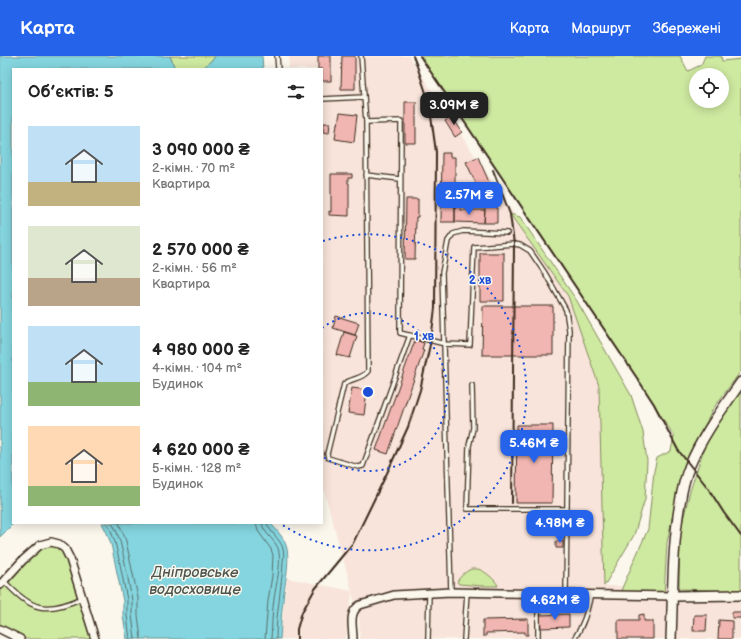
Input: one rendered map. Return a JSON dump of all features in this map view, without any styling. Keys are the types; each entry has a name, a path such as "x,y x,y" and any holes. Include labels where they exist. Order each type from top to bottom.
{"street":[{"path":"672,639 674,546 683,487 690,465 711,426 741,382"},
{"path":"2,583 22,561 40,545 51,542 59,544 65,550 70,559 95,639"},
{"path":"353,639 352,614 355,608 360,605 394,595 467,592 672,596 741,595"},
{"path":"0,629 20,639"}],"lane":[{"path":"277,56 278,68"},
{"path":"361,56 366,122 368,371 366,374 344,384 327,454 328,458 358,468 363,466 410,335"},
{"path":"323,99 364,97"},
{"path":"366,122 401,121 400,333 445,344 470,345 474,247 514,244 520,245 530,251 546,273 566,310 569,330 566,594"},
{"path":"366,175 400,179"},
{"path":"451,592 442,273 448,241 453,234 463,231 507,233"},
{"path":"472,385 472,428 469,446 467,509 567,510"},
{"path":"2,583 29,603 40,608 63,606 82,598"},
{"path":"464,639 467,592"},
{"path":"428,639 429,593"},
{"path":"538,593 538,639"},
{"path":"574,639 587,614 591,594"}],"shaded area":[{"path":"289,56 409,56 568,296 599,386 604,586 741,587 741,639 360,639 359,617 352,593 346,639 280,639 287,578 352,591 323,487 323,68 289,68"}],"green space":[{"path":"170,56 215,56 203,68 175,68"},
{"path":"420,56 680,56 689,71 689,108 729,108 729,68 694,68 701,65 705,56 721,56 722,61 741,59 741,371 713,409 690,456 679,486 667,543 664,596 619,595 648,529 654,471 657,458 671,451 674,436 639,381"},
{"path":"510,214 520,217 577,301 631,395 643,432 647,461 645,499 634,535 604,586 599,386 568,296"},
{"path":"741,389 741,591 679,589 680,532 690,491 709,433"},
{"path":"51,544 61,550 68,560 92,639 26,639 0,626 0,589 24,562 42,547"},
{"path":"471,569 478,569 484,572 493,579 498,586 459,584 457,582 460,578"}],"water":[{"path":"0,56 170,56 175,68 12,68 13,524 0,537"},
{"path":"215,56 262,56 263,68 203,68"},
{"name":"Дніпровське водосховище","path":"102,524 271,524 283,538 288,555 280,639 127,639 123,616 123,601 111,544"}],"building":[{"path":"318,56 331,56 331,81 323,81 323,68 318,68"},
{"path":"342,56 355,56 355,89 341,89"},
{"path":"405,102 416,102 416,143 405,143"},
{"path":"340,113 357,115 354,142 335,139"},
{"path":"452,116 462,132 455,137 445,121"},
{"path":"324,123 330,123 329,133 323,132"},
{"path":"442,153 450,153 450,157 455,157 455,222 441,222"},
{"path":"478,157 493,191 484,195 481,189 479,190 466,162"},
{"path":"331,174 352,174 352,178 348,178 349,216 329,215 329,211 331,212"},
{"path":"406,199 418,199 415,259 405,259"},
{"path":"455,207 461,207 461,210 485,210 484,223 455,222"},
{"path":"485,207 497,207 497,223 484,223"},
{"path":"480,253 504,253 504,301 480,301"},
{"path":"483,306 553,306 553,355 482,355"},
{"path":"336,316 359,323 355,335 333,328"},
{"path":"344,332 357,336 350,358 337,355"},
{"path":"415,340 424,343 422,349 424,350 388,454 376,450"},
{"path":"352,388 367,390 364,415 348,413"},
{"path":"517,425 553,425 552,503 516,503"},
{"path":"556,541 563,541 563,548 556,548"},
{"path":"732,612 741,612 741,618 732,618"},
{"path":"569,614 569,627 541,628 540,615"},
{"path":"644,614 644,621 653,621 653,639 618,639 618,620 639,620 639,615"},
{"path":"694,615 707,615 706,631 693,631"},
{"path":"528,619 528,635 525,635 525,632 486,633 486,636 483,636 483,620"},
{"path":"719,620 732,621 732,639 718,639"}],"railway":[{"path":"297,639 297,629 302,612 315,589 353,543 408,427 420,390 431,340 435,308 436,152 429,102 413,56"},
{"path":"420,56 639,381 654,404 678,450 708,488 741,536"},
{"path":"493,170 510,214 514,244 512,503"}]}
